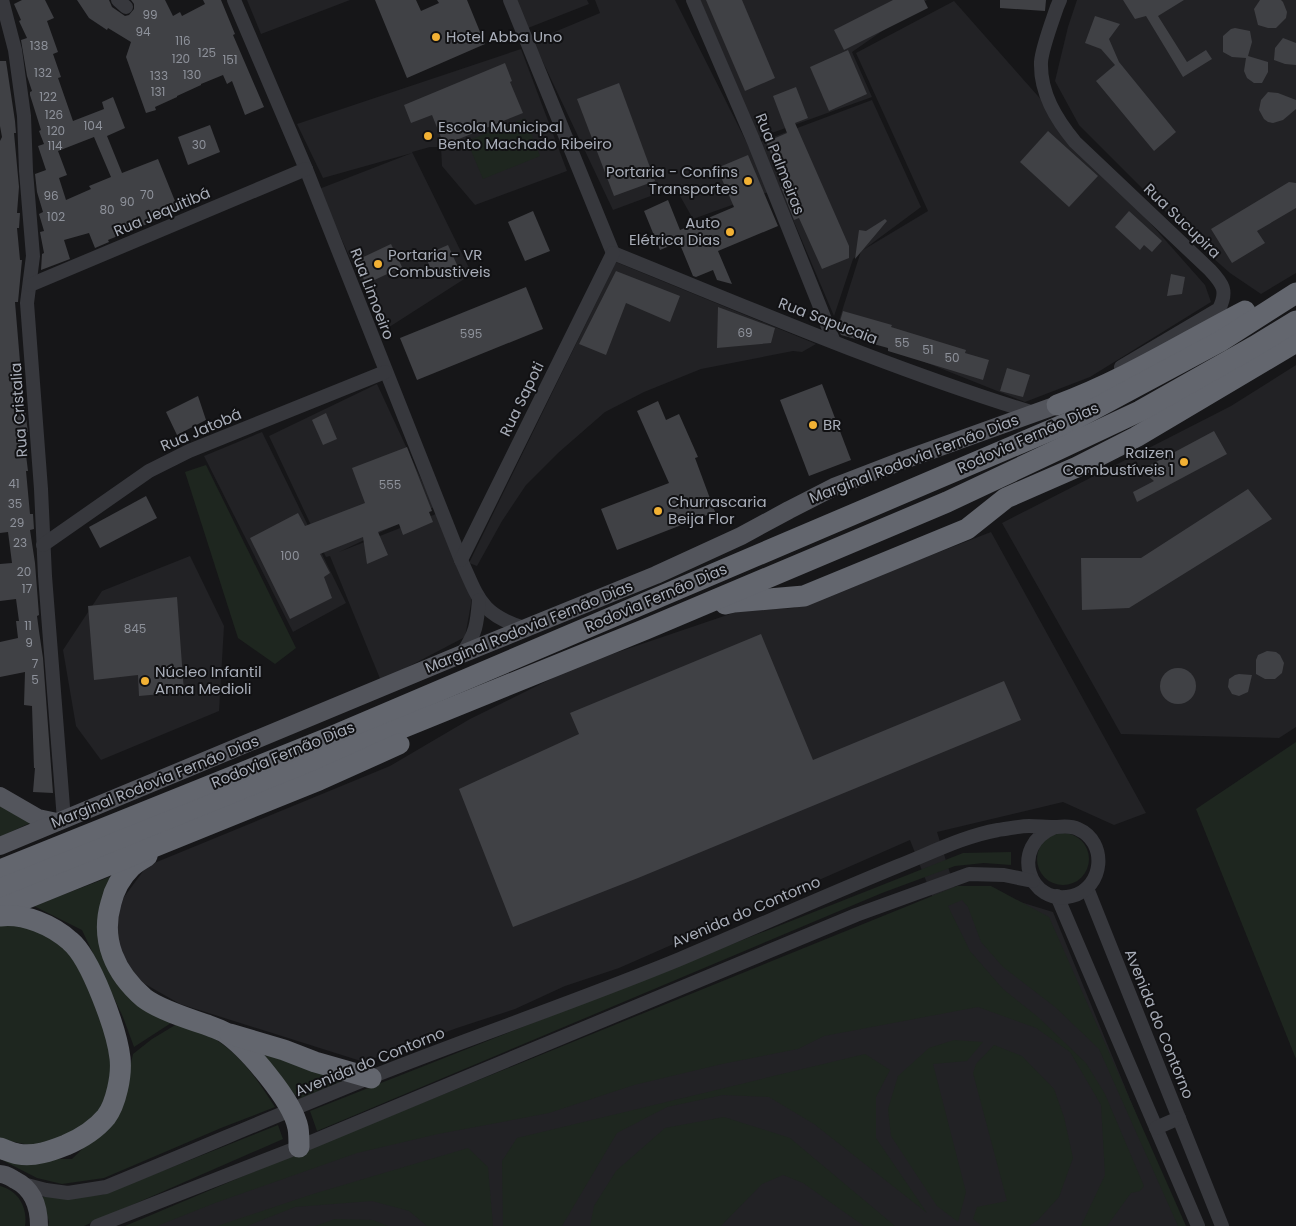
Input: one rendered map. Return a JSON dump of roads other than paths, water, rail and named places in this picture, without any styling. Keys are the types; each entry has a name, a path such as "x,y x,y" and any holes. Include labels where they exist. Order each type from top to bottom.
{"highway":[{"path":"1057,405 1087,394 1296,284"},
{"name":"Rodovia Fernão Dias","path":"0,870 326,739 1070,422 1220,341 1296,293"},
{"name":"Rodovia Fernão Dias","path":"0,889 520,680 895,525 1051,454 1140,410 1296,321"},
{"path":"646,628 734,602 804,596 967,529 1006,498 1077,467 1136,437 1296,342"},
{"path":"0,909 319,780 394,746 520,680"},
{"path":"165,843 131,867 115,889 107,916 108,941 117,965 130,984 146,999 224,1032 371,1078"},
{"path":"0,916 9,915 32,919 51,928 71,942 86,962 102,994 112,1024 120,1060 116,1094 106,1116 81,1139 46,1153 18,1154 0,1148"},
{"path":"224,1032 249,1054 272,1080 291,1111 298,1127 299,1147"}],"main road":[{"name":"Marginal Rodovia Fernão Dias","path":"0,846 656,575 741,536 834,487 1057,405"},
{"path":"0,796 38,818 61,821"},
{"path":"1,1173 23,1184 33,1196 39,1212 39,1226"}],"street":[{"name":"Rua Cristalia","path":"2,0 15,50 24,116 26,171 33,256 27,303 41,489 61,821"},
{"name":"Rua Limoeiro","path":"234,0 306,169 461,560 479,600 491,613 512,624 527,629"},
{"path":"510,0 613,253"},
{"name":"Rua Palmeiras","path":"693,0 754,142 834,342"},
{"name":"Rua Sucupira","path":"1057,405 1219,309 1224,295 1222,284 1210,270 1075,142 1060,124 1046,95 1041,62 1060,0"},
{"name":"Rua Jequitibá","path":"30,285 306,169"},
{"name":"Rua Sapucaia","path":"613,253 834,342 987,398 1034,413"},
{"name":"Rua Sapoti","path":"461,560 613,253"},
{"name":"Rua Jatobá","path":"44,545 149,471 188,452 386,372"},
{"name":"Rua Limoeiro","path":"462,654 473,637 478,620 479,600"},
{"name":"Avenida do Contorno","path":"23,1184 68,1193 106,1187 371,1078 670,962 843,888 983,833 1025,826 1066,826 1078,829 1088,835 1095,845 1099,856 1098,868 1094,879 1087,888 1222,1226"},
{"path":"1055,827 1044,831 1035,839 1030,849 1028,860 1029,872 1033,881 1047,894 1057,896 1073,896 1087,888"},
{"path":"97,1226 299,1147 856,915 969,874 1004,875 1033,881"},
{"path":"1057,896 1198,1226"},
{"path":"1156,1128 1179,1118"}],"place":[{"name":"Hotel Abba Uno","path":"436,37"},
{"name":"Escola Municipal Bento Machado Ribeiro","path":"428,136"},
{"name":"Portaria - Confins Transportes","path":"748,181"},
{"name":"Auto Elétrica Dias","path":"730,232"},
{"name":"Portaria - VR Combustiveis","path":"378,264"},
{"name":"BR","path":"813,425"},
{"name":"Raizen Combustíveis 1","path":"1184,462"},
{"name":"Churrascaria Beija Flor","path":"658,511"},
{"name":"Núcleo Infantil Anna Medioli","path":"145,681"}]}
